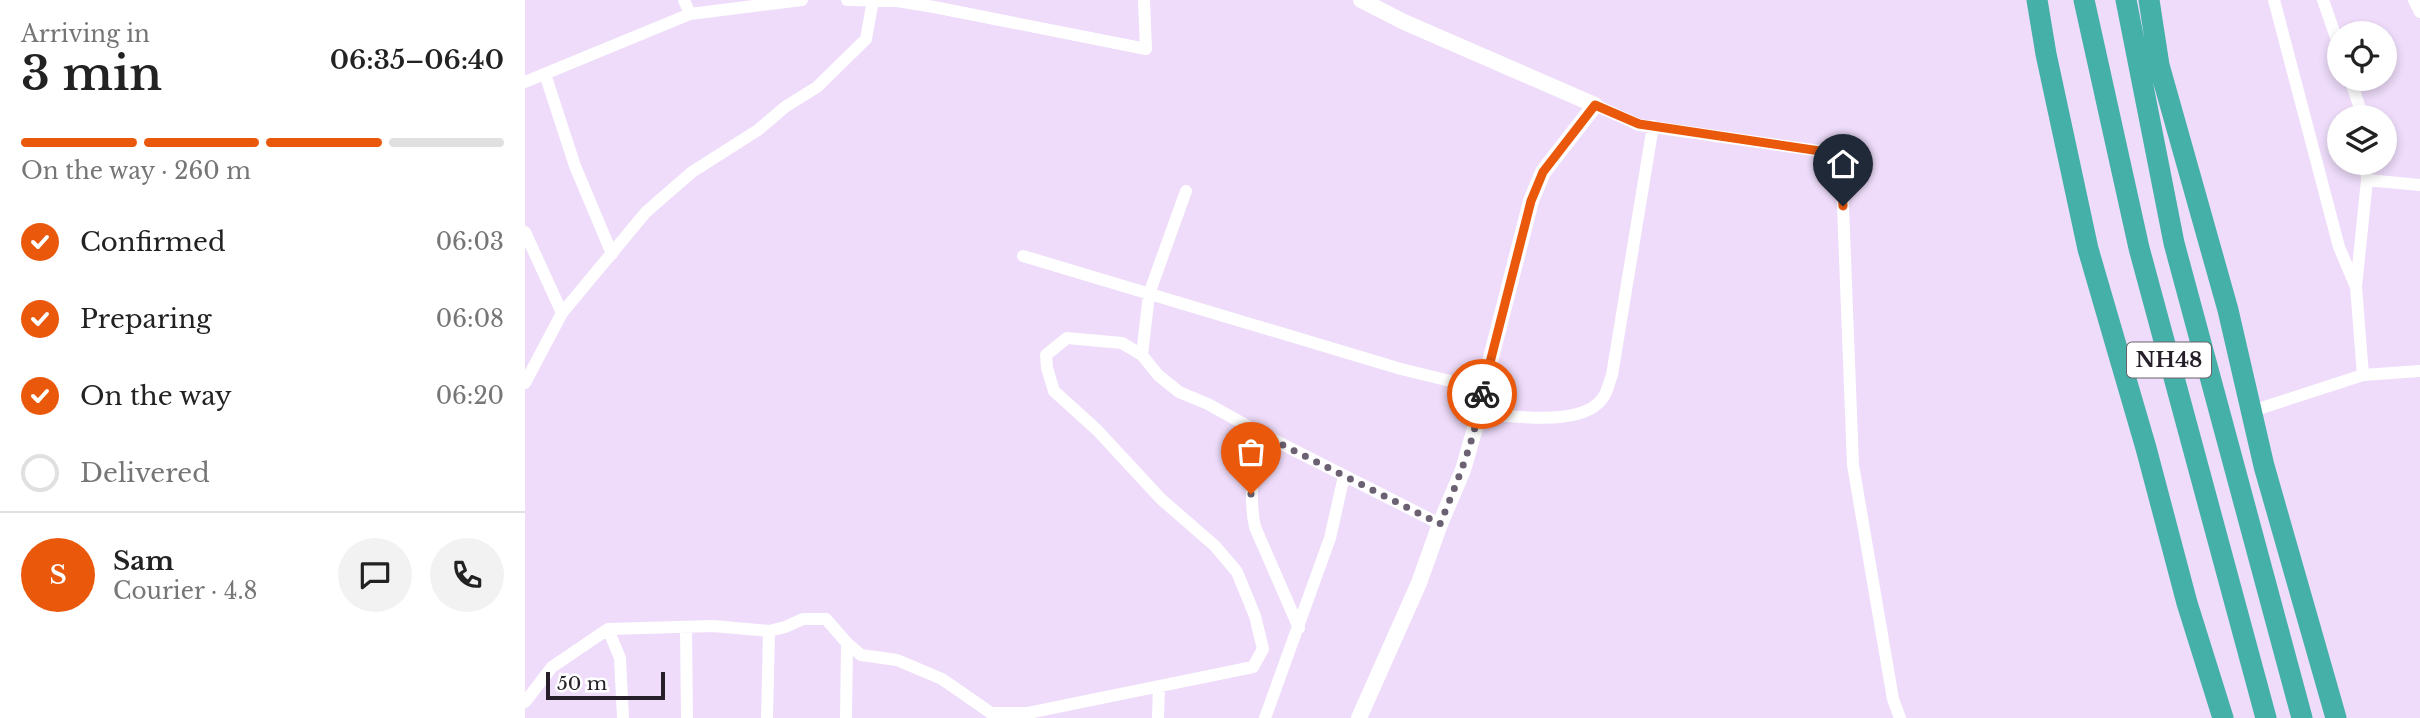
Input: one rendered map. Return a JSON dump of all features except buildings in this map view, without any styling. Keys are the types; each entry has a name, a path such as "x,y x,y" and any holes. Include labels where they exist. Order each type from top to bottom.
{"highway":[{"path":"2037,0 2088,249 2146,448 2187,603 2223,718"},
{"name":"NH48","path":"2084,0 2139,248 2266,718"},
{"name":"NH48","path":"2126,0 2174,243 2302,718"},
{"path":"2149,0 2159,65 2228,310 2264,466 2336,718"}],"street":[{"path":"684,0 690,14"},
{"path":"525,82 690,14 802,0"},
{"path":"847,0 948,5 1146,49 1144,0"},
{"path":"1361,0 1403,22 1639,124 1840,154 1853,465 1893,699 1900,718"},
{"path":"2274,0 2339,247 2357,287"},
{"path":"2323,0 2330,21"},
{"path":"2414,0 2420,12"},
{"path":"525,383 562,313 646,212 692,172 758,130 823,80 866,39 873,1"},
{"path":"545,74 575,166 612,254"},
{"path":"1359,718 1419,583 1463,470 1531,201 1543,172 1595,105"},
{"path":"1479,414 1580,415 1593,408 1604,397 1612,375 1653,126"},
{"path":"2363,375 2357,287 2367,175"},
{"path":"2367,180 2420,185"},
{"path":"1142,355 1149,294 1186,191"},
{"path":"525,232 562,313"},
{"path":"1023,256 1401,369 1483,389"},
{"path":"525,702 552,667 608,629 713,626 769,631 803,619 826,619 846,643 861,655 897,660 942,679 991,713 1028,713 1253,667 1263,649 1255,616 1237,572 1215,546 1161,499 1097,430 1054,391 1046,355 1067,338 1122,343 1142,355 1158,375 1179,392 1440,524"},
{"path":"2252,411 2363,375 2420,371"},
{"path":"1259,433 1251,510 1255,527 1299,628"},
{"path":"1265,718 1330,538 1344,476"},
{"path":"686,627 687,718"},
{"path":"608,629 620,658 623,718"},
{"path":"767,718 769,631"},
{"path":"846,643 846,718"},
{"path":"1158,718 1159,688"}],"way so far":[{"path":"1251,494 1259,433 1440,524 1463,470 1482,394"}],"route":[{"path":"1482,394 1531,201 1543,172 1595,105 1639,124 1840,154 1843,206"}]}
